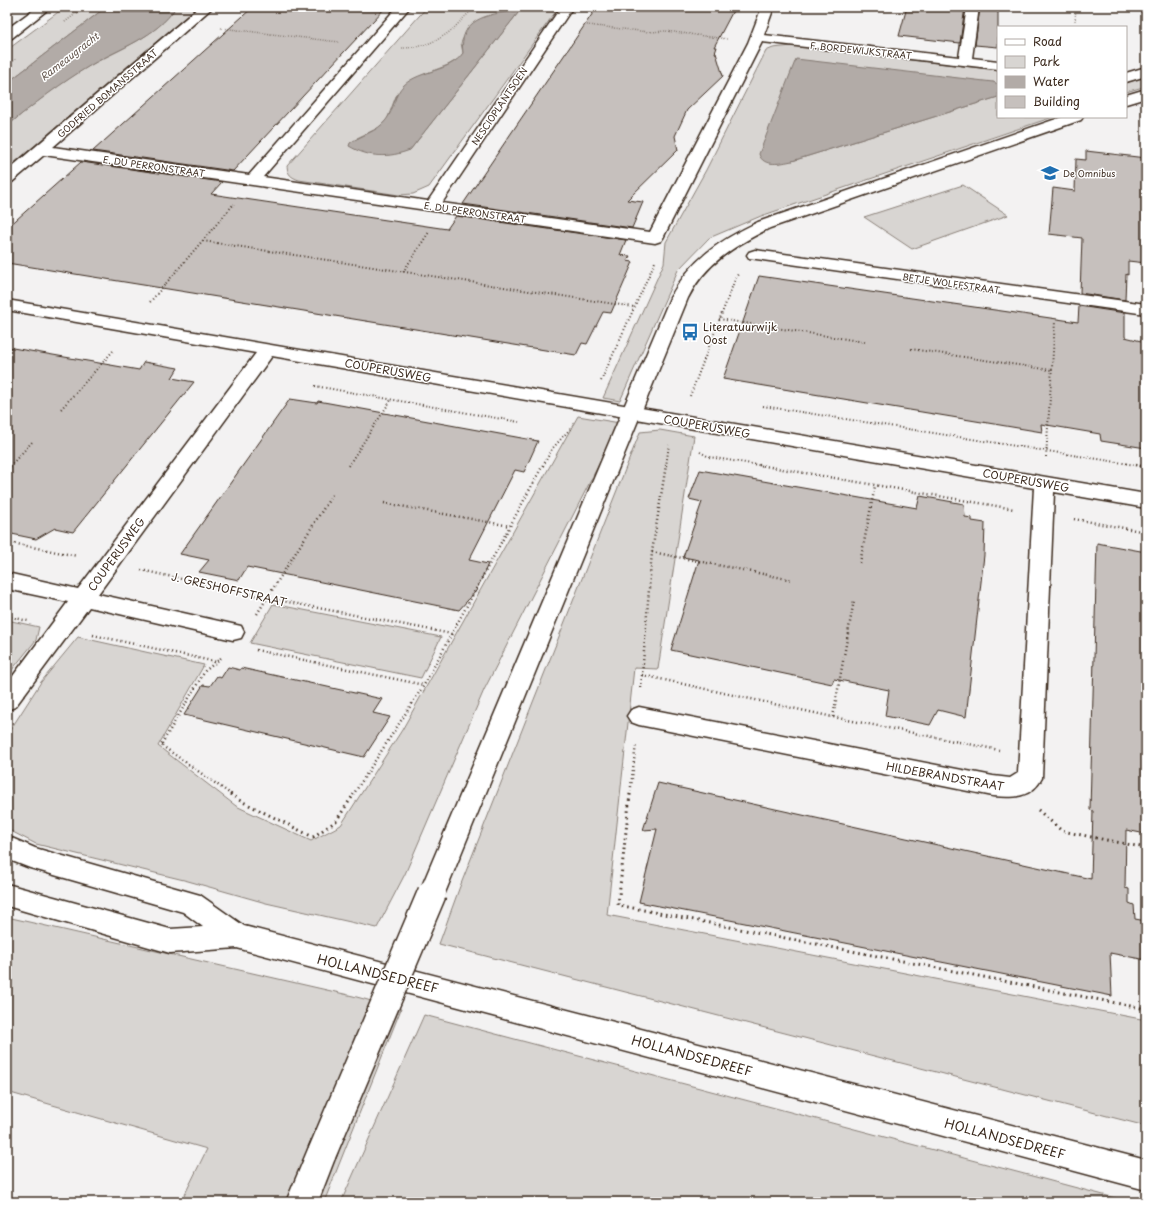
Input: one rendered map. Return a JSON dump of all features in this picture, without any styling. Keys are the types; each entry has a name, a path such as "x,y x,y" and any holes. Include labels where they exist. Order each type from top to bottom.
{"street":[{"path":"7,35 45,7"},
{"name":"GODFRIED BOMANSSTRAAT","path":"7,179 207,7"},
{"path":"253,180 404,7"},
{"name":"NESCIOPLANTSOEN","path":"438,207 567,7"},
{"path":"655,238 756,40 768,7"},
{"path":"965,61 973,7"},
{"name":"F. BORDEWIJKSTRAAT","path":"756,40 997,65"},
{"path":"1127,78 1146,71"},
{"path":"1127,100 1146,93"},
{"path":"302,1202 681,294 698,269 722,248 747,233 776,221 1073,118"},
{"name":"E. DU PERRONSTRAAT","path":"40,150 655,238"},
{"name":"BETJE WOLFFSTRAAT","path":"755,255 1057,298 1146,309"},
{"name":"COUPERUSWEG","path":"7,305 1146,501"},
{"name":"COUPERUSWEG","path":"7,701 268,349"},
{"name":"HILDEBRANDSTRAAT","path":"639,716 993,786 1014,788 1030,778 1044,483"},
{"path":"7,581 84,598 234,639"},
{"name":"HOLLANDSEDREEF","path":"7,847 30,857 191,903 237,936"},
{"name":"HOLLANDSEDREEF","path":"7,895 170,941 237,936 1146,1175"}],"path":[{"path":"187,24 404,49 434,42 454,28 465,16 478,7"},
{"path":"1075,21 1076,7"},
{"path":"557,21 649,32 666,32 756,40"},
{"path":"150,302 253,180"},
{"path":"403,272 438,207"},
{"path":"332,495 267,598 216,662 205,672 161,745 239,800 313,837 336,821 424,685 552,449 590,405 655,264 655,238"},
{"path":"203,241 634,308"},
{"path":"1044,483 1057,298"},
{"path":"719,319 865,342"},
{"path":"911,349 1051,370"},
{"path":"61,409 113,351"},
{"path":"348,466 391,400"},
{"path":"762,406 1146,467"},
{"path":"7,470 33,441"},
{"path":"697,450 709,457 1146,532"},
{"path":"860,563 875,486"},
{"path":"384,504 510,526"},
{"path":"1012,508 1012,516"},
{"name":"J. GRESHOFFSTRAAT","path":"7,542 267,598 452,634"},
{"path":"652,552 793,580"},
{"path":"833,717 854,600"},
{"path":"7,616 216,662"},
{"path":"234,639 424,685"},
{"path":"642,675 833,717 999,750 1000,742"},
{"path":"1014,788 1062,831 1146,848"}],"green space":[{"path":"65,7 106,7 7,83 7,50"},
{"path":"176,7 197,7 7,169 7,126 58,86 91,65 148,34 168,17"},
{"path":"427,7 559,7 429,187 413,194 399,195 299,180 290,175 287,166","holes":["518,13 410,150 357,138 378,128 387,120 396,96 422,75 448,65 460,58 463,53 461,43 468,27"]},
{"path":"792,46 997,70 997,84 993,82 792,161 997,97 997,118 1050,118 761,216 709,238 678,270 620,401 603,398 664,263 666,242 706,170 766,51 773,48"},
{"path":"1146,76 1146,86 1127,92 1127,83"},
{"path":"963,185 1008,215 912,249 864,217"},
{"path":"578,416 620,423 484,690 405,874 377,928 266,903 188,881 36,844 9,830 7,818 7,735 41,682 78,637 204,665 158,746 236,806 311,841 341,825 402,730"},
{"path":"660,430 694,436 658,669 634,668 607,915 1146,1020 1146,1126 439,944 459,889 640,432"},
{"path":"273,604 441,637 421,678 250,643"},
{"path":"7,620 39,627 36,640 7,676"},
{"path":"7,917 353,996 401,1009 324,1202 181,1202 207,1149 7,1092"},
{"path":"424,1015 1130,1202 341,1202"}],"water":[{"name":"Rameaugracht","path":"106,7 176,7 159,26 148,34 80,72 48,94 7,126 7,83"},
{"path":"514,11 518,13 410,150 402,153 379,156 364,153 349,146 350,143 378,128 386,120 398,93 404,85 418,76 443,68 457,59 463,53 465,33 477,20 494,14"},
{"path":"796,59 997,84 997,97 792,161 773,164 764,161 759,154"}],"building":[{"path":"253,7 386,7 233,171 93,151"},
{"path":"597,7 735,7 714,47 717,47 715,53 723,76 687,110 675,136 678,150 627,200 643,202 632,228 463,204"},
{"path":"907,7 965,7 960,43 899,36"},
{"path":"980,7 998,7 997,47 975,45"},
{"path":"1086,151 1146,158 1146,263 1128,261 1125,300 1080,293 1082,238 1049,234 1053,188 1075,191 1076,159 1086,160"},
{"path":"81,162 222,182 211,194 447,229 456,216 626,240 620,255 630,256 627,261 633,262 611,313 603,312 587,344 582,343 576,355 7,263 7,228"},
{"path":"759,276 1078,322 1079,306 1125,313 1125,337 1145,342 1146,448 1101,441 1100,434 1041,424 1042,432 723,379"},
{"path":"7,347 139,370 144,362 178,368 172,378 194,382 73,532 55,528 36,539 7,533"},
{"path":"290,399 317,403 318,401 538,441 524,472 515,470 469,560 488,564 476,591 459,610 247,567 239,580 199,572 209,560 180,554"},
{"path":"700,470 917,508 920,496 964,504 965,517 972,518 972,521 985,523 984,555 966,717 938,710 930,725 885,716 889,690 834,679 832,684 671,650 699,560 683,557 702,502 689,499"},
{"path":"1097,543 1146,552 1146,834 1126,830 1125,888 1129,889 1129,903 1134,905 1135,919 1146,921 1146,960 1110,953 1112,996 639,902 657,829 643,830 658,783 1091,879 1093,811 1090,810"},
{"path":"228,667 240,670 241,668 382,699 373,713 390,717 364,757 184,715 203,685 210,686 217,676 221,678"}],"place":[{"name":"De Omnibus","path":"1050,173"},
{"name":"Literatuurwijk Oost","path":"690,332"}]}
